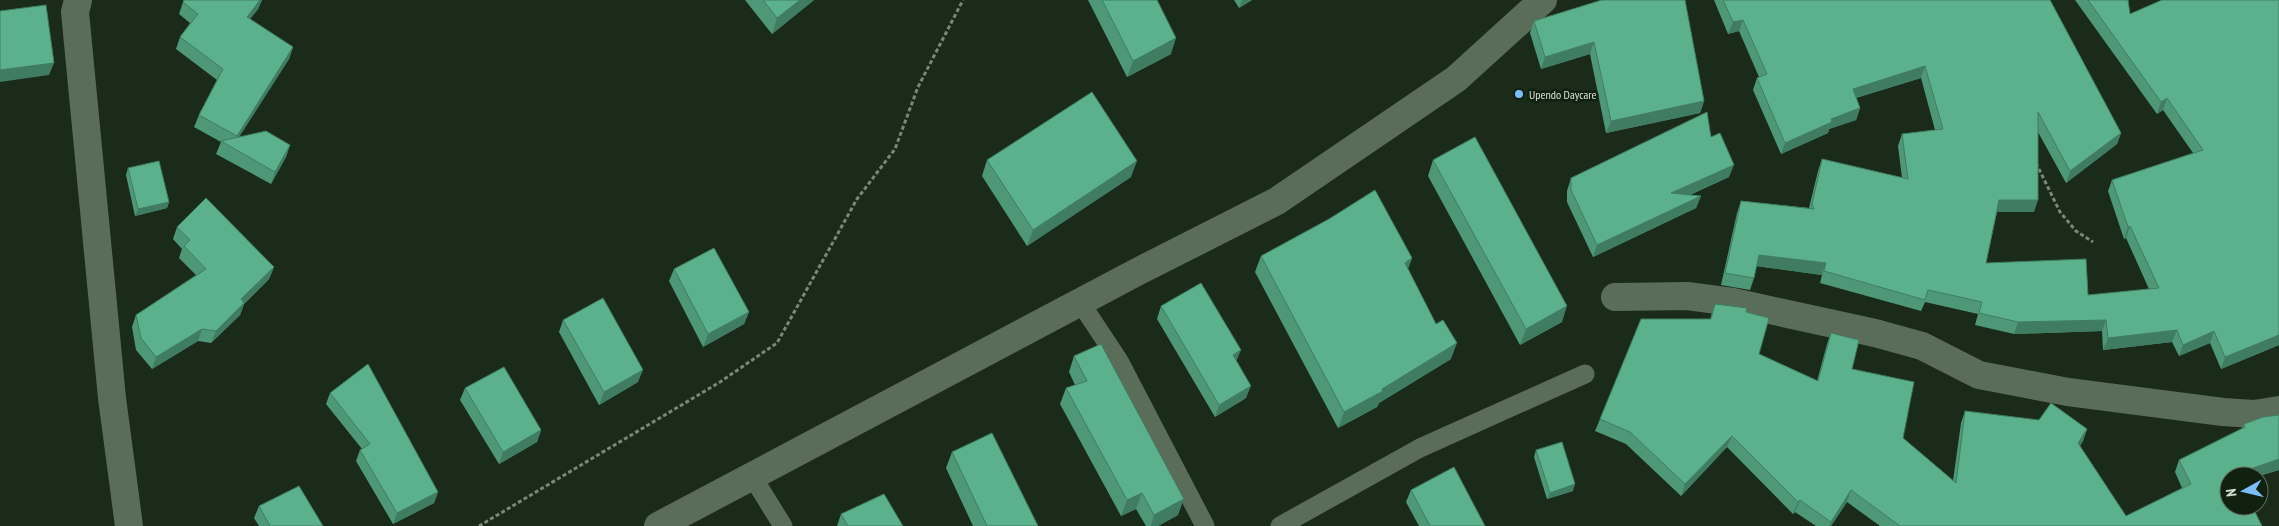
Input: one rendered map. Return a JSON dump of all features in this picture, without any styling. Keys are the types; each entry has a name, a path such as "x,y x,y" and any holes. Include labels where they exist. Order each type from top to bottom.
{"street":[{"path":"78,0 75,12 112,398 130,526"},
{"path":"658,526 1080,302 1277,201 1456,79 1543,0"},
{"path":"1614,298 1687,296 1733,302 1875,333 1922,346 1979,374 2068,392 2223,412 2254,414 2279,410"}],"lane":[{"path":"1080,302 1119,361 1205,526"},
{"path":"1280,526 1420,448 1585,374"},
{"path":"752,476 783,526"}],"path":[{"path":"479,526 720,382 777,343 857,199 895,149 918,87 963,0"},
{"path":"2032,156 2050,186 2060,212 2076,231 2093,242"}],"building":[{"path":"184,0 260,0 247,17 293,47 237,136 199,115 223,69 180,37 198,14 183,2"},
{"path":"763,0 800,0 777,18"},
{"path":"1102,0 1157,0 1176,38 1133,61"},
{"path":"1602,0 1685,0 1704,101 1611,121 1594,42 1545,57 1534,21"},
{"path":"1723,0 2050,0 2121,133 2070,171 2038,112 2038,200 1999,200 1986,263 2086,259 2088,295 2159,288 2130,226 2128,227 2112,180 2203,150 2167,98 2161,102 2088,0 2128,0 2130,14 2162,0 2279,0 2279,335 2225,357 2214,331 2183,345 2177,330 2108,338 2106,320 2018,322 1979,313 1982,302 1928,290 1925,300 1824,271 1826,263 1759,255 1754,278 1725,273 1741,201 1814,209 1812,204 1822,159 1908,179 1902,134 1943,129 1925,66 1853,89 1860,108 1831,119 1832,122 1785,143 1757,78 1767,74 1743,20 1733,22"},
{"path":"46,5 54,63 0,70 0,11"},
{"path":"1092,92 1137,161 1033,230 987,160"},
{"path":"1707,112 1711,137 1720,133 1734,165 1671,193 1701,196 1597,245 1571,190 1571,178"},
{"path":"266,131 290,145 275,172 221,141"},
{"path":"1475,137 1567,306 1526,329 1433,160"},
{"path":"159,161 169,202 138,209 128,168"},
{"path":"1375,190 1412,258 1405,263 1436,324 1443,320 1457,343 1382,389 1383,391 1344,412 1261,256 1329,219"},
{"path":"206,198 274,267 241,299 244,303 216,331 202,329 156,357 141,338 136,315 206,269 184,246 190,240 177,227"},
{"path":"714,248 749,312 708,334 674,269"},
{"path":"1201,283 1241,350 1233,355 1251,386 1219,405 1161,306"},
{"path":"603,298 643,370 604,392 563,320"},
{"path":"1715,304 1747,308 1746,312 1769,318 1759,354 1818,381 1831,333 1859,340 1852,369 1914,382 1903,438 1956,483 1965,411 2039,420 2051,403 2087,429 2078,443 2126,516 2191,484 2179,460 2245,427 2244,424 2263,417 2279,415 2279,459 2259,466 2219,466 2219,516 2257,516 2262,526 1900,526 1851,490 1831,522 1800,500 1798,502 1732,436 1685,484 1630,432 1600,419 1641,319 1711,319"},
{"path":"1101,344 1184,499 1154,515 1142,493 1127,500 1066,388 1087,381 1074,356"},
{"path":"368,364 438,492 397,513 360,450 370,444 330,393"},
{"path":"504,367 541,430 503,452 465,388"},
{"path":"992,433 1038,526 987,526 952,452"},
{"path":"1562,442 1575,484 1550,493 1536,450"},
{"path":"1454,467 1485,526 1430,526 1411,490"},
{"path":"299,486 323,526 270,526 259,506"},
{"path":"884,494 903,526 848,526 841,514"}],"place":[{"name":"Upendo Daycare","path":"1519,94"}]}
